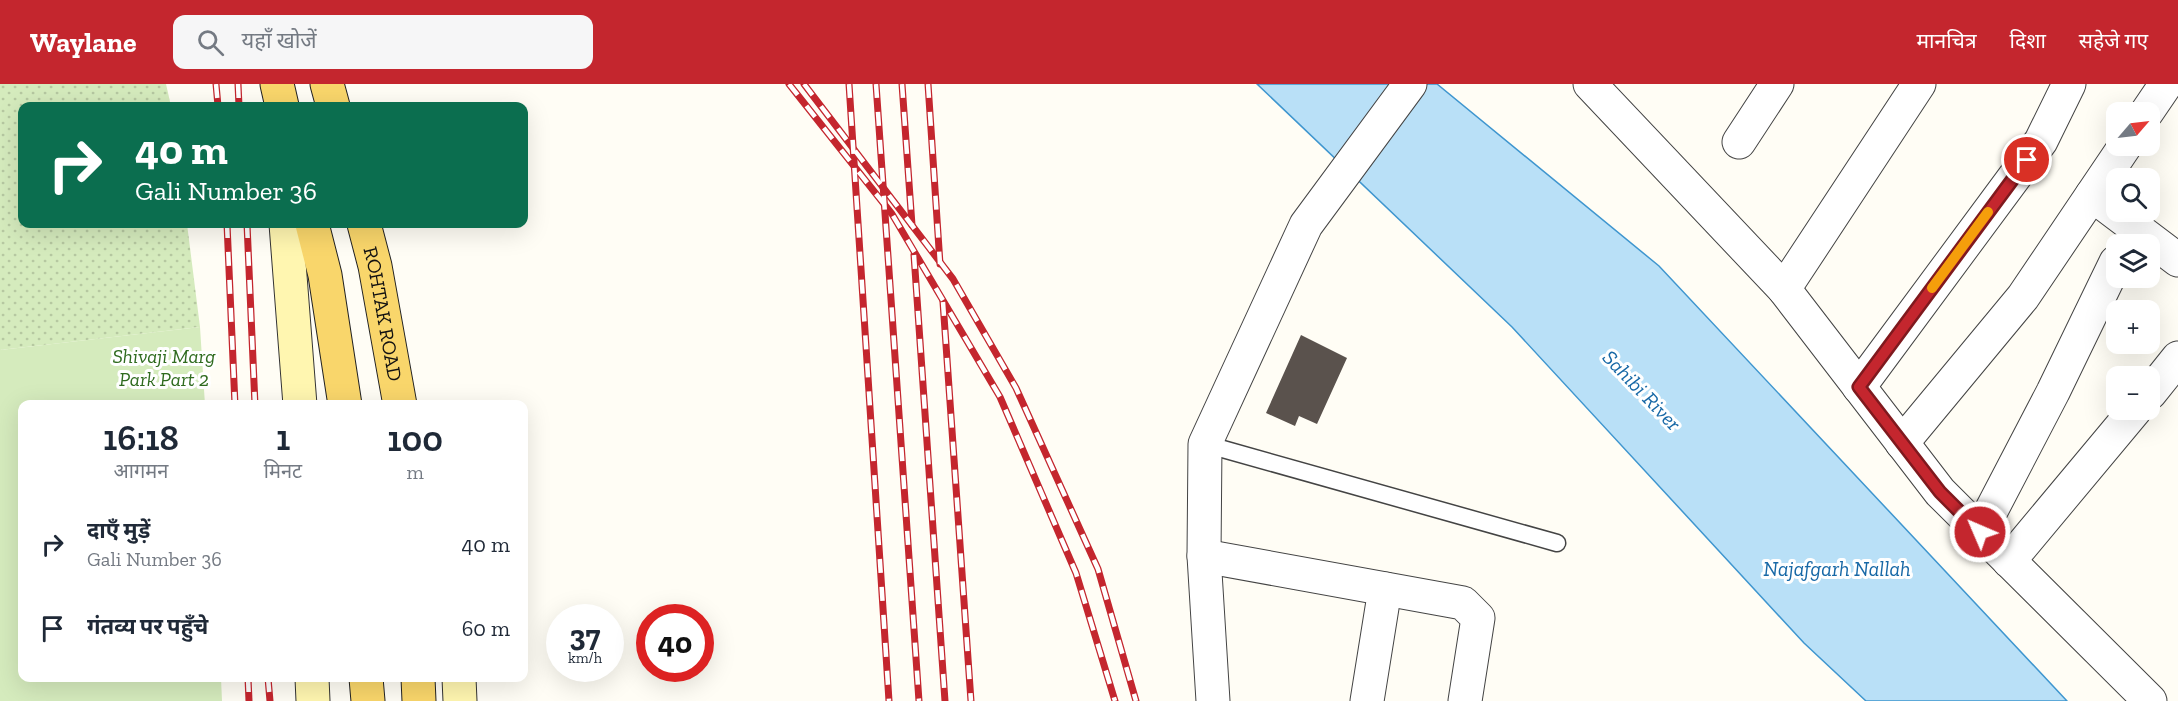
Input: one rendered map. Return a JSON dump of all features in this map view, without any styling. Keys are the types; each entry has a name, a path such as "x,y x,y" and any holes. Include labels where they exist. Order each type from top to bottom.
{"main road":[{"path":"276,84 277,102"},
{"path":"276,84 281,102"},
{"path":"327,84 332,102"},
{"path":"286,228 300,400"},
{"path":"313,228 324,275 344,400"},
{"name":"ROHTAK ROAD","path":"365,228 375,266 398,400"},
{"path":"312,682 313,701"},
{"path":"366,682 368,701"},
{"path":"418,682 419,701"},
{"path":"459,682 460,701"}],"street":[{"path":"1213,701 1204,556 1205,444 1306,225 1410,84"},
{"path":"1590,84 1784,289 1940,492 2150,701"},
{"path":"1739,142 1777,84"},
{"path":"1784,289 1920,84"},
{"path":"1859,387 2041,141 2069,84"},
{"path":"2154,102 2166,84"},
{"path":"1902,443 2023,297 2118,156"},
{"path":"2092,195 2127,234"},
{"path":"2160,248 2176,254"},
{"path":"1980,532 2053,392 2106,283"},
{"path":"2160,380 2178,358"},
{"path":"2009,561 2127,420"},
{"path":"1204,556 1463,603 1478,618 1465,701"},
{"path":"1367,701 1385,589"}],"lane":[{"path":"1205,444 1557,543"}],"green space":[{"path":"0,84 166,84 170,102 18,102 18,228 188,228 200,327 0,350"},
{"name":"Shivaji Marg Park Part 2","path":"200,327 205,400 18,400 18,682 221,682 222,701 0,701 0,350"}],"water":[{"name":"Najafgarh Nallah","path":"1257,84 1437,84 1659,266 2067,701 1866,701 1804,643 1512,327"}],"building":[{"path":"1301,335 1347,358 1317,424 1299,416 1295,426 1266,413"}],"railway":[{"path":"216,84 218,102"},
{"path":"238,84 239,102"},
{"path":"789,84 892,214 1000,397 1076,573 1115,701"},
{"path":"804,84 953,279 1016,388 1098,569 1136,701"},
{"path":"849,84 889,701"},
{"path":"876,84 919,701"},
{"path":"902,84 912,225"},
{"path":"928,84 940,264"},
{"path":"227,228 235,400"},
{"path":"247,228 255,400"},
{"path":"914,255 945,701"},
{"path":"943,302 971,701"},
{"path":"248,682 249,701"},
{"path":"268,682 270,701"}],"slow traffic":[{"path":"1932,288 1988,212"}],"route":[{"path":"1980,532 1940,492 1859,387 2027,160"}],"water label":[{"name":"Sahibi River","path":"1642,390"}]}
